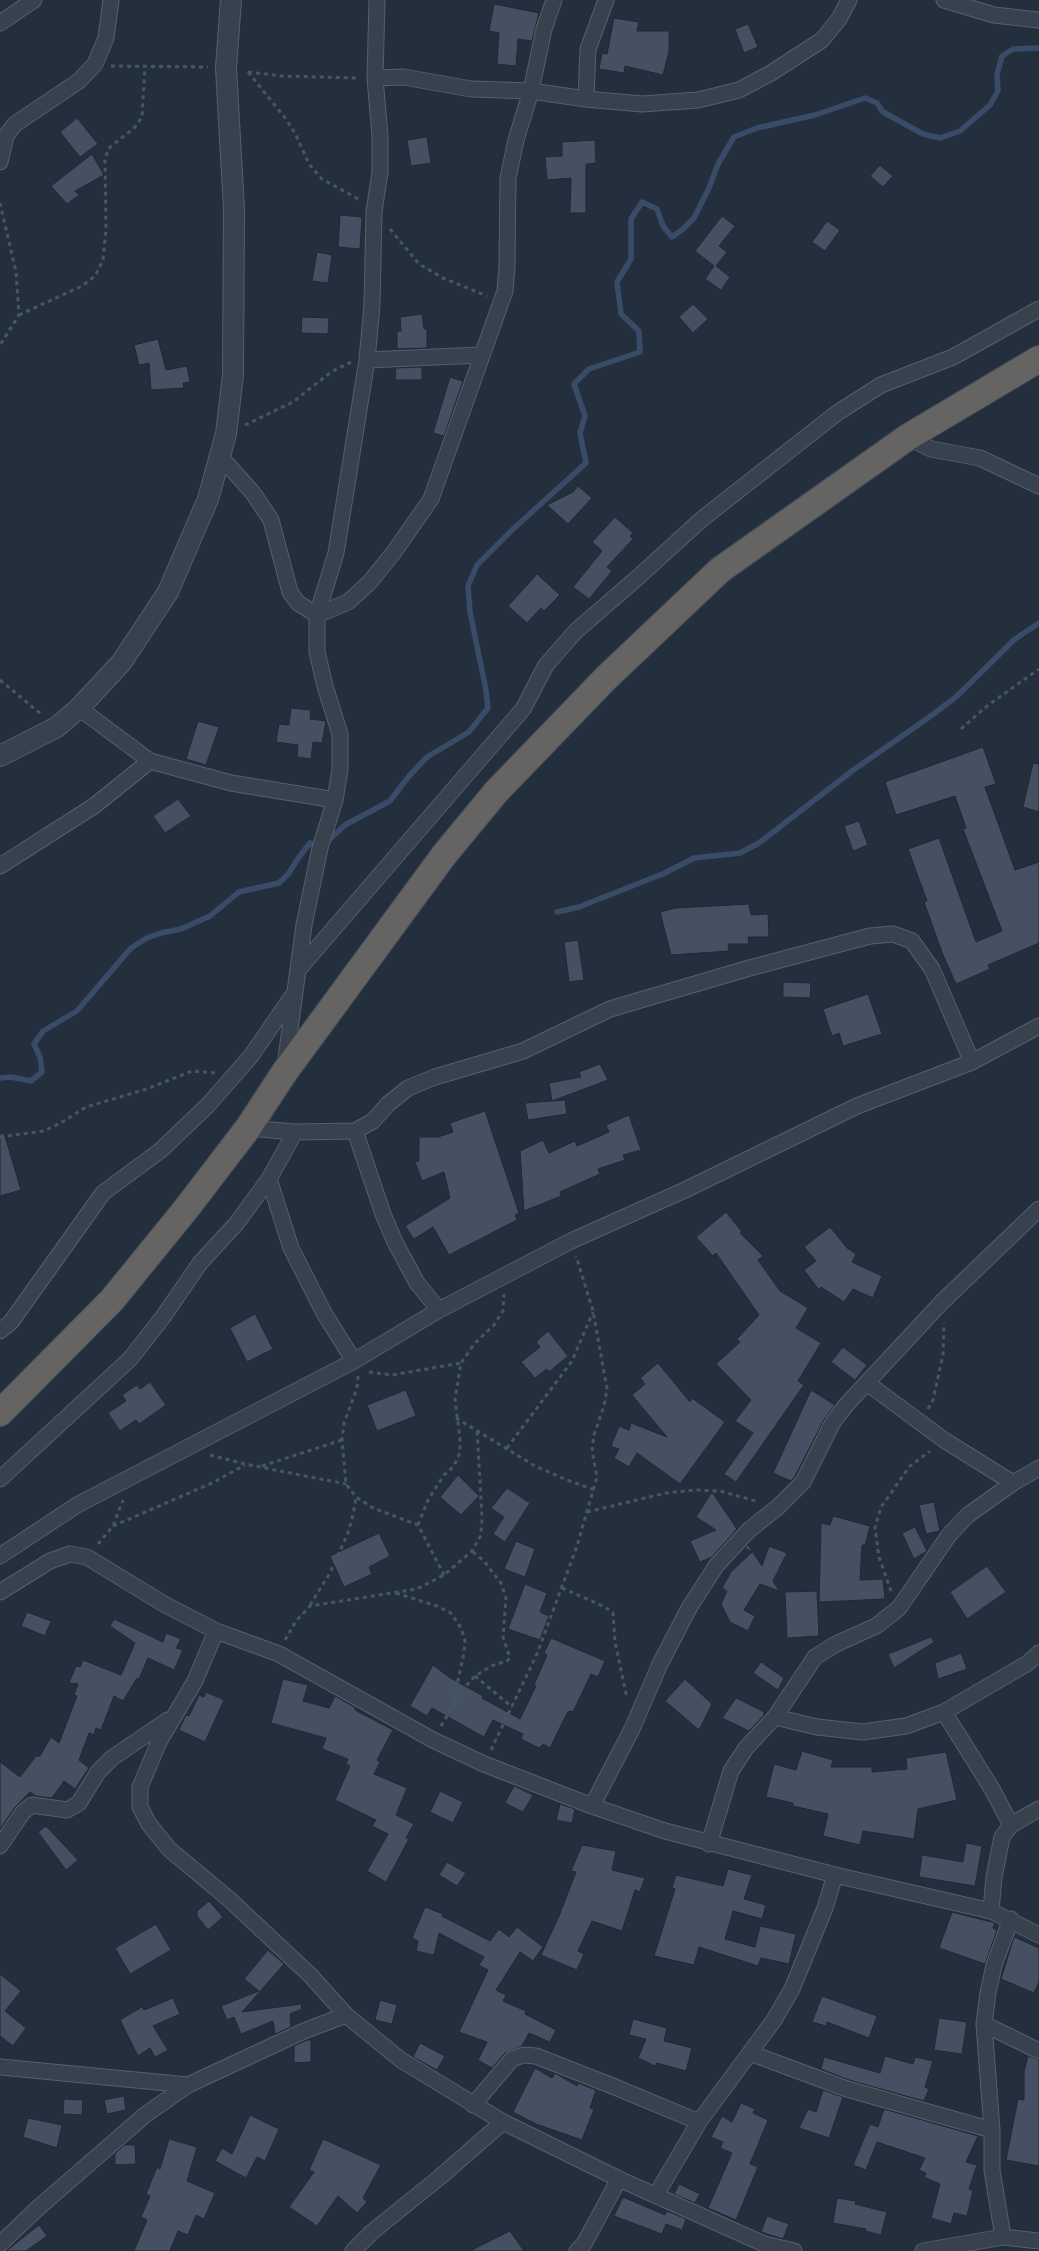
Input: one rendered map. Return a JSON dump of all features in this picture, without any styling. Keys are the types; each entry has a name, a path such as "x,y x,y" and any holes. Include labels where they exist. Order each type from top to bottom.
{"highway":[{"path":"0,1413 112,1300 186,1209 248,1128 284,1073 444,855 496,792 606,678 720,570 908,437 1039,359"}],"street":[{"path":"0,23 34,0"},
{"path":"0,162 6,136 15,124 79,81 95,64 106,38 111,0"},
{"path":"0,756 58,727 79,708 121,663 168,592 208,499 226,434 233,376 234,209 226,68 231,0"},
{"path":"284,1073 304,925 320,848 335,800 340,770 340,734 325,686 318,652 317,615 336,553 367,360 372,305 374,212 380,163 380,136 375,78 377,0"},
{"path":"317,615 348,602 369,583 431,499 466,405 481,355 502,301 507,266 508,178 516,140 531,91 544,29 554,0"},
{"path":"586,99 588,49 606,0"},
{"path":"375,78 404,77 471,89 531,91 586,99 642,104 698,100 739,90 822,40 839,19 849,0"},
{"path":"944,0 994,15 1019,16 1039,20"},
{"path":"298,970 523,709 546,665 576,631 702,518 837,412 881,385 953,357 1039,309"},
{"path":"367,360 481,355"},
{"path":"908,437 932,449 980,458 1039,486"},
{"path":"220,456 253,493 271,520 290,592 298,603 317,615"},
{"path":"79,708 150,761 231,783 335,800"},
{"path":"0,866 94,806 150,761"},
{"path":"248,1128 296,1132 355,1131 373,1121 388,1104 408,1088 435,1077 523,1051 610,1009 746,968 870,936 893,934 912,941 932,968 972,1062"},
{"path":"0,1330 10,1322 103,1192 161,1150 208,1105 250,1056 295,992"},
{"path":"0,1556 77,1505 186,1448 356,1366 439,1310 571,1241 685,1190 857,1106 972,1062 1039,1026"},
{"path":"355,1131 382,1214 394,1242 417,1283 439,1310"},
{"path":"0,1479 130,1359 163,1317 200,1263 236,1224 269,1179 296,1132"},
{"path":"269,1179 291,1248 324,1313 356,1366"},
{"path":"592,1806 632,1729 660,1664 689,1608 716,1566 749,1530 778,1507 803,1482 833,1422 867,1383 942,1302 1039,1209"},
{"path":"867,1383 944,1440 1013,1484"},
{"path":"709,1844 731,1771 746,1748 775,1717 815,1657 836,1644 876,1626 898,1608 955,1528 968,1515 1039,1468"},
{"path":"0,1592 50,1561 70,1554 87,1557 164,1604 216,1631 279,1654 433,1740 484,1764 628,1820 709,1844 991,1911 1011,1919 1039,1935"},
{"path":"216,1631 195,1681 159,1742 140,1787 140,1807 149,1824 169,1849 311,1976 346,2015 401,2060 502,2122 619,2179 764,2244 794,2251"},
{"path":"775,1717 817,1728 862,1732 906,1726 944,1712 1028,1663 1039,1652"},
{"path":"0,1846 22,1812 32,1805 66,1810 79,1803 98,1772 112,1758 178,1712"},
{"path":"944,1712 992,1789 1011,1825"},
{"path":"991,1911 994,1877 1002,1837 1011,1825 1039,1809"},
{"path":"656,2195 700,2122 774,2020 792,1989 818,1926 835,1875"},
{"path":"1003,2237 992,2170 992,2130 984,2024 994,1965 1011,1919"},
{"path":"0,2244 38,2208 145,2115 188,2085 304,2031 346,2015"},
{"path":"984,2024 1039,2051"},
{"path":"750,2054 847,2088 992,2130"},
{"path":"473,2105 512,2059 523,2055 545,2060 700,2122"},
{"path":"0,2067 188,2085"},
{"path":"353,2251 372,2232 440,2177 502,2122"},
{"path":"583,2249 619,2179"},
{"path":"923,2251 970,2247 1003,2237 1039,2241"}],"path":[{"path":"95,64 121,68 145,66 226,68 248,72 325,78 375,78"},
{"path":"0,345 19,314 82,286 95,276 103,260 106,228 105,160 108,149 134,127 142,117 145,66"},
{"path":"248,72 286,119 296,134 310,164 322,179 359,200 374,212 419,264 442,278 502,301"},
{"path":"0,203 16,272 19,314"},
{"path":"226,434 293,402 331,372 352,362 367,360"},
{"path":"961,729 987,706 1039,669"},
{"path":"0,680 58,727"},
{"path":"0,1137 44,1131 86,1108 147,1089 192,1071 206,1071 232,1076"},
{"path":"484,1764 537,1654 562,1588 595,1490 597,1477 592,1451 594,1435 604,1406 607,1389 593,1311 571,1241"},
{"path":"418,1526 428,1500 444,1475 454,1466 460,1453 455,1399 461,1362 475,1343 494,1325 503,1311 504,1276"},
{"path":"921,1423 932,1400 944,1355 945,1332 942,1302"},
{"path":"506,1448 572,1361 593,1311"},
{"path":"444,1575 418,1526 372,1508 356,1497 346,1484 342,1440 344,1423 357,1388 356,1366 392,1375 461,1362"},
{"path":"456,1417 535,1466 595,1490"},
{"path":"310,1606 417,1588 444,1575 472,1551 481,1535 482,1517 477,1429"},
{"path":"262,1467 342,1440"},
{"path":"898,1608 879,1557 875,1528 881,1507 910,1466 944,1440"},
{"path":"186,1448 245,1464 346,1484"},
{"path":"113,1526 212,1483 245,1464"},
{"path":"87,1557 113,1526 132,1476"},
{"path":"587,1512 666,1493 695,1490 720,1491 778,1507"},
{"path":"279,1654 296,1621 310,1606 330,1573 348,1533 356,1497"},
{"path":"433,1740 463,1689 475,1676 491,1666 507,1661 510,1658 503,1642 506,1598 501,1582 485,1562 472,1551"},
{"path":"562,1588 612,1613 614,1642 625,1684 632,1729"},
{"path":"396,1593 437,1606 451,1613 461,1628 465,1640 464,1653 452,1707"},
{"path":"475,1676 512,1707"}],"building":[{"path":"494,4 539,13 532,41 518,39 516,66 497,64 499,33 489,31"},
{"path":"614,18 639,22 637,31 669,31 669,52 663,75 625,66 624,73 599,69 602,53 607,54"},
{"path":"748,24 758,47 744,53 735,29"},
{"path":"77,118 98,144 80,157 60,132"},
{"path":"427,137 431,163 411,166 407,140"},
{"path":"595,140 596,163 586,164 586,213 570,213 571,178 547,180 545,157 562,156 562,142"},
{"path":"92,154 104,175 75,191 79,195 67,204 51,186"},
{"path":"880,165 893,176 883,187 870,176"},
{"path":"340,215 362,217 360,249 338,247"},
{"path":"722,216 735,226 719,246 727,252 716,266 730,277 721,290 705,279 714,266 695,251"},
{"path":"827,221 840,230 825,251 812,242"},
{"path":"317,252 332,255 328,283 312,281"},
{"path":"693,304 708,319 693,333 679,317"},
{"path":"422,314 424,329 427,329 427,348 397,349 397,331 401,331 400,317"},
{"path":"302,317 329,318 328,334 301,333"},
{"path":"158,339 166,370 187,366 190,382 183,383 184,388 151,390 149,363 139,365 134,345"},
{"path":"422,367 422,380 395,380 396,368"},
{"path":"450,377 463,381 444,436 433,433"},
{"path":"578,486 592,498 568,524 547,505 573,492"},
{"path":"615,517 633,533 630,536 633,539 607,567 612,571 589,599 573,587 602,551 592,542"},
{"path":"537,574 560,595 544,611 541,608 527,623 508,606"},
{"path":"291,708 311,710 310,719 326,721 322,743 313,742 311,759 297,757 298,745 276,742 279,724 289,725"},
{"path":"198,721 219,727 206,765 186,759"},
{"path":"983,747 996,784 985,787 1015,870 1039,862 1039,943 988,965 990,969 956,984 943,955 924,902 927,901 908,849 939,838 976,942 1002,931 963,829 966,828 955,796 896,815 885,782"},
{"path":"1033,763 1039,764 1039,812 1023,807"},
{"path":"178,799 191,816 165,833 153,816"},
{"path":"859,821 868,845 853,851 844,826"},
{"path":"749,904 751,915 768,914 769,937 748,937 749,944 728,944 729,951 671,955 660,912 676,908"},
{"path":"578,940 584,980 569,982 564,942"},
{"path":"783,982 811,983 810,998 783,997"},
{"path":"868,994 882,1034 843,1046 839,1033 832,1036 823,1009"},
{"path":"600,1064 608,1080 552,1101 549,1083 581,1077 579,1072"},
{"path":"565,1100 567,1114 528,1120 525,1103"},
{"path":"485,1111 519,1213 515,1215 517,1220 449,1255 433,1227 414,1239 405,1226 450,1198 444,1172 422,1181 415,1162 419,1161 419,1137 438,1137 453,1132 450,1123"},
{"path":"629,1115 641,1150 623,1155 625,1160 598,1169 600,1174 560,1192 561,1196 524,1211 520,1151 543,1140 549,1153 575,1141 577,1146 609,1132 606,1125"},
{"path":"4,1133 21,1190 0,1196 0,1134"},
{"path":"726,1212 742,1232 740,1233 763,1256 758,1260 780,1291 808,1308 796,1328 821,1343 798,1381 804,1385 736,1482 724,1474 753,1433 735,1421 751,1400 716,1364 740,1342 737,1339 759,1315 716,1253 713,1256 696,1237"},
{"path":"830,1227 847,1248 856,1254 852,1262 882,1276 873,1298 853,1289 844,1302 821,1287 819,1290 804,1270 816,1261 804,1247"},
{"path":"255,1314 273,1349 247,1362 230,1328"},
{"path":"548,1331 568,1356 549,1372 547,1369 535,1378 521,1362 540,1347 536,1342"},
{"path":"843,1347 867,1365 855,1380 831,1362"},
{"path":"658,1363 690,1402 692,1398 725,1422 680,1484 637,1453 629,1467 614,1458 619,1449 611,1446 619,1426 629,1430 631,1423 667,1437 632,1395 645,1384 640,1378"},
{"path":"150,1382 166,1405 139,1424 136,1420 120,1431 108,1413 126,1401 122,1395 137,1385 140,1389"},
{"path":"406,1390 416,1416 377,1431 367,1405"},
{"path":"811,1390 835,1405 825,1418 791,1481 773,1473"},
{"path":"458,1475 479,1496 461,1515 440,1497"},
{"path":"507,1488 530,1503 505,1542 493,1534 504,1517 491,1508"},
{"path":"712,1492 737,1529 712,1557 700,1562 690,1541 716,1530 696,1517"},
{"path":"934,1502 940,1531 926,1534 919,1505"},
{"path":"833,1516 870,1526 865,1545 862,1545 860,1580 883,1579 885,1599 819,1602 821,1523 830,1525"},
{"path":"915,1527 927,1551 914,1559 902,1533"},
{"path":"379,1533 390,1556 369,1567 372,1574 344,1587 330,1556"},
{"path":"516,1541 535,1549 525,1577 504,1569"},
{"path":"748,1545 762,1566 769,1546 787,1553 773,1581 779,1591 760,1584 744,1610 755,1616 748,1631 730,1622 721,1604 727,1591 722,1588 731,1572 752,1552 745,1548"},
{"path":"987,1566 1006,1592 967,1619 950,1592"},
{"path":"525,1584 547,1593 540,1612 549,1616 540,1640 508,1629"},
{"path":"817,1591 819,1636 787,1638 785,1592"},
{"path":"27,1612 51,1621 45,1636 21,1626"},
{"path":"114,1619 163,1642 166,1633 181,1639 176,1648 183,1650 174,1670 148,1658 139,1679 137,1678 123,1701 114,1696 101,1730 96,1728 94,1735 89,1733 79,1760 89,1768 75,1789 64,1781 52,1798 36,1796 30,1792 15,1807 0,1829 0,1762 20,1777 36,1756 40,1756 51,1737 59,1743 77,1696 74,1695 78,1684 69,1683 76,1666 80,1667 83,1660 121,1675 135,1643 110,1626"},
{"path":"931,1637 934,1642 894,1668 888,1654"},
{"path":"551,1638 605,1661 598,1677 591,1674 573,1712 567,1713 550,1748 543,1744 539,1748 521,1739 523,1734 493,1720 484,1737 432,1708 427,1716 410,1706 433,1665 449,1677 483,1696 482,1698 520,1719 536,1686 534,1685 547,1655 544,1653"},
{"path":"961,1653 967,1669 938,1679 935,1663"},
{"path":"761,1662 784,1678 778,1690 753,1673"},
{"path":"283,1679 308,1685 303,1701 329,1708 335,1696 356,1708 355,1710 393,1730 377,1760 380,1762 374,1774 407,1788 396,1815 414,1824 406,1838 409,1839 386,1882 367,1871 388,1834 372,1826 376,1820 335,1800 350,1766 346,1764 348,1759 322,1749 326,1738 271,1723"},
{"path":"685,1679 712,1704 699,1730 665,1701"},
{"path":"206,1692 224,1700 205,1742 179,1730 186,1715 189,1716 199,1695 204,1697"},
{"path":"736,1698 764,1712 764,1715 749,1731 722,1718"},
{"path":"802,1751 833,1760 831,1767 872,1767 872,1772 907,1769 906,1758 946,1752 957,1800 918,1809 914,1839 863,1831 860,1845 823,1836 828,1814 793,1806 793,1803 766,1797 774,1764 796,1770"},
{"path":"514,1786 533,1795 523,1812 505,1803"},
{"path":"440,1791 463,1802 453,1823 430,1812"},
{"path":"560,1804 575,1809 572,1823 556,1820"},
{"path":"46,1826 78,1860 66,1870 38,1832"},
{"path":"966,1843 982,1846 975,1886 919,1877 922,1855 963,1862"},
{"path":"582,1845 616,1851 612,1870 645,1878 640,1892 635,1890 622,1931 592,1921 578,1951 584,1954 577,1970 541,1955 576,1872 571,1871"},
{"path":"447,1862 466,1873 457,1886 439,1875"},
{"path":"728,1869 752,1875 744,1899 766,1905 762,1919 733,1911 725,1939 755,1947 760,1926 796,1934 789,1964 761,1958 758,1966 699,1947 694,1965 654,1956 675,1889 672,1888 676,1875 723,1886"},
{"path":"209,1901 223,1917 208,1930 197,1916 197,1911"},
{"path":"425,1907 443,1914 442,1916 490,1941 499,1929 509,1937 517,1927 543,1947 533,1961 520,1952 496,1990 506,1995 503,2001 526,2011 525,2014 556,2030 550,2042 529,2033 522,2046 505,2053 492,2068 478,2060 487,2042 459,2032 488,1970 479,1965 484,1957 439,1933 434,1955 416,1951 418,1941 412,1938"},
{"path":"952,1912 995,1923 993,1928 997,1930 985,1964 939,1948"},
{"path":"156,1924 171,1950 130,1974 115,1948"},
{"path":"1014,1937 1039,1948 1039,1982 1034,1993 1001,1979"},
{"path":"268,1950 284,1964 242,2012 301,2004 302,2009 290,2014 291,2027 275,2034 273,2021 241,2034 234,2017 227,2020 221,2006 259,1991 244,1979"},
{"path":"0,1974 21,1991 5,2011 26,2028 13,2046 0,2036"},
{"path":"822,1996 877,2016 869,2038 827,2022 826,2026 812,2022"},
{"path":"173,1998 180,2014 153,2026 168,2050 155,2057 150,2048 138,2056 120,2020 142,2007 144,2010"},
{"path":"380,2000 397,2005 392,2024 375,2020"},
{"path":"939,2018 967,2022 962,2054 934,2050"},
{"path":"633,2019 667,2028 664,2041 692,2048 686,2071 657,2063 655,2066 638,2058 646,2039 629,2035"},
{"path":"311,2040 311,2062 294,2063 294,2046"},
{"path":"420,2043 445,2056 437,2070 413,2057"},
{"path":"885,2056 913,2064 915,2057 933,2061 925,2087 929,2089 924,2101 849,2080 821,2069 824,2057 880,2073"},
{"path":"1028,2056 1039,2060 1039,2166 1006,2160 1018,2099 1024,2100 1024,2072"},
{"path":"535,2068 552,2078 555,2073 577,2086 578,2083 596,2090 590,2108 594,2109 582,2140 536,2124 513,2112"},
{"path":"823,2090 843,2097 829,2138 799,2128 808,2109 816,2112"},
{"path":"124,2096 126,2110 107,2114 104,2100"},
{"path":"64,2099 83,2100 82,2115 63,2114"},
{"path":"741,2103 755,2109 753,2113 768,2120 750,2164 758,2167 736,2220 708,2208 732,2153 720,2148 723,2142 711,2137 722,2116 732,2122"},
{"path":"884,2109 978,2136 966,2162 977,2165 969,2189 973,2190 967,2216 954,2213 951,2224 931,2218 940,2184 924,2177 926,2173 919,2170 925,2158 877,2142 866,2170 853,2165 870,2124 878,2127"},
{"path":"250,2115 279,2129 265,2161 257,2157 246,2178 215,2161 222,2148 232,2154"},
{"path":"28,2118 62,2125 57,2148 23,2137"},
{"path":"169,2139 197,2147 187,2181 215,2193 204,2219 196,2215 188,2235 178,2231 170,2251 134,2251 147,2220 141,2217 150,2196 146,2194 157,2167 160,2169"},
{"path":"323,2139 381,2165 363,2198 367,2202 357,2213 338,2196 317,2226 289,2207 314,2172 309,2170"},
{"path":"124,2145 135,2145 136,2164 115,2165 115,2154"},
{"path":"679,2184 700,2194 695,2203 674,2194"},
{"path":"623,2197 665,2215 667,2211 686,2219 682,2230 666,2224 662,2234 614,2216"},
{"path":"837,2198 856,2201 855,2204 887,2212 881,2235 865,2231 866,2229 833,2223"},
{"path":"767,2216 789,2224 783,2239 761,2232"},
{"path":"39,2225 47,2236 26,2251 6,2251"},
{"path":"510,2231 524,2251 470,2251"}],"waterway":[{"path":"327,842 345,825 390,801 409,776 427,757 469,732 488,708 470,612 468,586 477,565 512,530 586,463 580,433 585,416 574,384 589,369 640,352 639,331 621,314 617,282 631,259 631,219 642,202 657,209 663,226 672,237 694,218 709,188 718,164 734,137 757,128 815,115 865,98 877,103 883,112 923,134 940,138 960,131 990,105 998,91 997,75 1002,56 1013,49 1039,48"},
{"path":"557,912 579,907 665,873 694,858 740,853 759,843 852,771 957,696 1015,639 1039,623"},
{"path":"0,1078 11,1077 31,1081 42,1072 40,1057 34,1044 43,1031 77,1011 131,948 147,938 181,929 210,916 239,892 279,883 289,873 310,843 320,848"}]}
